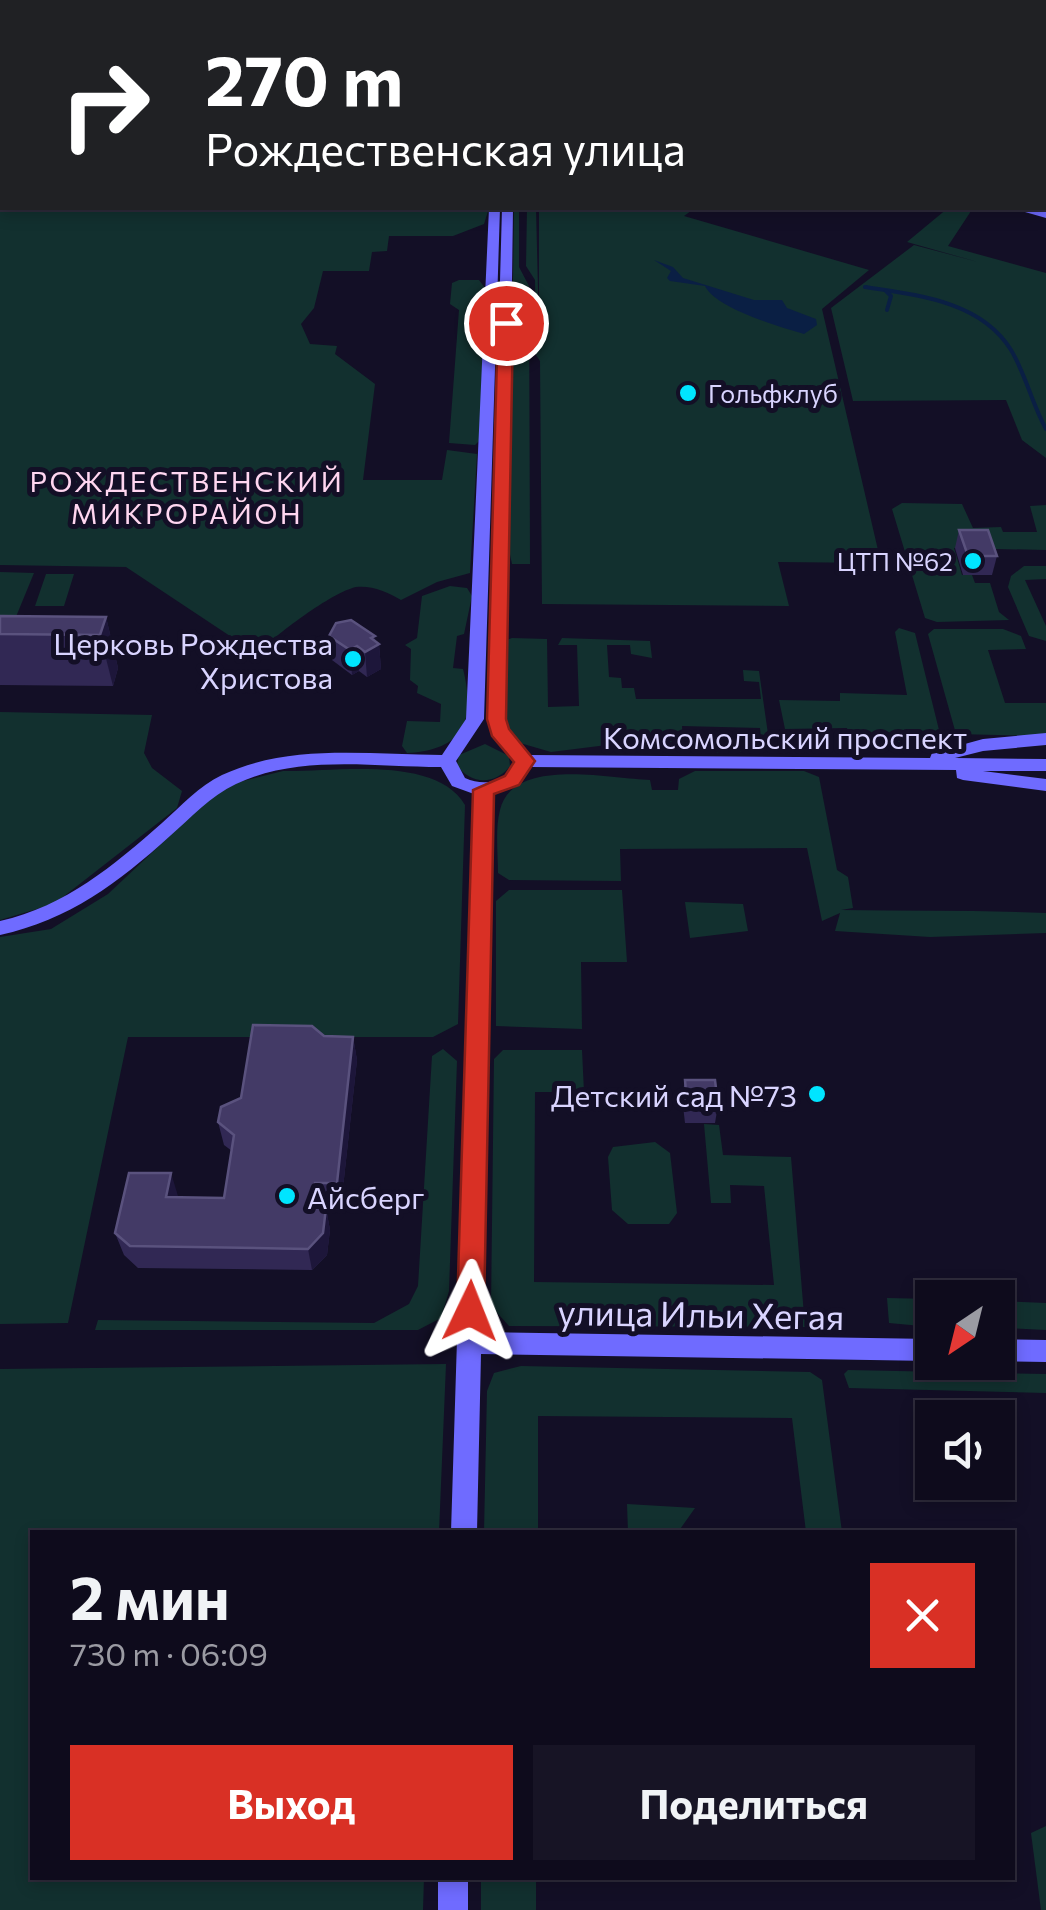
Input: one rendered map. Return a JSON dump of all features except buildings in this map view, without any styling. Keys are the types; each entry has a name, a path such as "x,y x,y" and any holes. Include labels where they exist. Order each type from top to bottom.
{"main road":[{"path":"494,210 499,277 496,719 499,731 525,761 512,780 484,790 458,782 452,753 475,719 499,277 508,210"},
{"path":"0,928 61,912 96,890 205,794 250,771 289,763 452,753 486,737 509,742"},
{"path":"922,764 982,746 1046,739"},
{"name":"Комсомольский проспект","path":"525,761 1046,765"},
{"path":"922,764 1046,785"},
{"path":"464,1530 484,790"},
{"name":"улица Ильи Хегая","path":"469,1343 915,1350"},
{"path":"1015,1350 1046,1351"},
{"path":"452,1910 454,1880"}],"green space":[{"path":"0,210 488,210 484,224 453,236 389,236 387,251 372,252 369,271 323,271 314,308 301,324 310,344 337,346 335,354 375,384 363,480 442,480 447,450 477,454 470,573 437,582 401,600 368,587 356,587 304,616 257,654 126,567 0,565"},
{"path":"514,210 519,210 519,267 529,286 530,564 512,564 509,550"},
{"path":"527,210 536,210 539,330 539,210 692,210 684,216 869,270 822,309 881,563 778,562 789,606 542,604 540,361 536,355 535,280 526,266"},
{"path":"946,210 972,210 948,246 1046,273 1046,458 1022,440 1006,400 853,401 831,308 914,245 978,262 907,242"},
{"path":"479,280 485,288 480,440 475,445 449,443 459,310 450,304 452,283"},
{"path":"902,503 962,504 973,528 1001,527 1003,532 1037,532 1030,506 1046,505 1046,550 954,548 962,575 972,575 975,583 990,583 999,612 1009,620 937,622 925,618 892,509"},
{"path":"1024,566 1046,566 1046,579 1025,580 1046,626 1046,641 1029,636 1008,587 1011,576"},
{"path":"0,572 34,573 13,624 0,624"},
{"path":"46,574 74,574 64,606 35,606"},
{"path":"450,586 467,588 472,596 464,634 457,636 453,668 463,669 466,718 453,739 442,746 407,753 402,746 407,721 440,722 441,704 417,693 418,686 410,680 411,649 405,645 417,638 422,596"},
{"path":"899,628 915,633 939,730 935,740 893,748 849,738 847,728 785,729 779,700 840,701 840,693 907,695 895,632"},
{"path":"934,629 1003,629 1021,636 1026,649 988,650 1005,703 1046,703 1046,736 956,734 928,634"},
{"path":"562,638 650,641 652,658 631,654 630,645 607,645 609,677 621,678 622,688 634,688 636,699 761,699 759,682 744,681 743,670 759,671 768,734 761,737 760,728 682,726 683,743 766,745 773,747 772,751 703,753 682,746 607,745 551,752 520,743 508,730 504,713 507,640 547,639 548,707 579,706 577,645 558,645"},
{"path":"0,712 152,715 144,753 152,768 182,791 177,808 54,904 0,920"},
{"path":"485,744 509,756 510,766 498,777 483,780 462,772 457,765 459,755"},
{"path":"356,769 408,773 451,789 465,805 458,1024 433,1037 128,1037 68,1323 0,1324 0,937 51,929 108,894 210,798 239,782 283,771"},
{"path":"695,771 804,771 819,777 837,870 848,877 853,908 841,910 1046,913 1046,933 930,937 835,931 840,913 822,921 807,848 620,849 621,881 509,880 498,873 500,810 509,793 523,782 565,774 588,775 650,780 652,790 678,790 679,779"},
{"path":"509,890 622,890 627,962 581,962 582,1029 496,1026 496,901"},
{"path":"685,902 743,904 748,931 690,938"},
{"path":"443,1049 457,1061 449,1291 441,1318 418,1330 95,1330 98,1320 374,1323 409,1304 418,1286 432,1056"},
{"path":"503,1050 582,1050 584,1092 535,1092 534,1282 774,1285 764,1186 730,1185 731,1203 711,1203 704,1124 719,1125 723,1155 791,1157 805,1327 509,1326 491,1306 494,1059"},
{"path":"655,1142 670,1153 677,1213 669,1224 628,1224 612,1210 608,1157 613,1147"},
{"path":"887,1298 915,1299 915,1325 889,1323"},
{"path":"1015,1302 1046,1303 1046,1330 1015,1328"},
{"path":"446,1364 439,1530 30,1530 30,1880 424,1880 423,1910 0,1910 0,1369"},
{"path":"521,1366 810,1372 822,1380 842,1530 806,1530 792,1418 538,1416 538,1530 484,1530 487,1391 494,1373"},
{"path":"848,1370 915,1371 915,1380 1015,1380 1015,1373 1046,1374 1046,1393 849,1388 844,1374"},
{"path":"627,1504 695,1508 679,1530 628,1530"},
{"path":"1046,1826 1046,1910 1041,1910 1031,1833"},
{"path":"481,1880 536,1880 536,1910 481,1910"}],"water":[{"path":"654,260 673,267 683,278 754,300 782,300 787,308 816,319 817,325 804,334 749,316 721,302 705,286 670,281 667,278 671,271"}],"waterway":[{"path":"865,287 946,303 983,321 1011,350 1046,429"},
{"path":"886,291 891,296 887,310"}],"place":[{"name":"Гольфклуб","path":"688,393"},
{"name":"ЦТП №62","path":"973,561"},
{"name":"Церковь Рождества Христова","path":"353,659"},
{"name":"Детский сад №73","path":"817,1094"},
{"name":"Айсберг","path":"287,1196"}],"district":[{"name":"РОЖДЕСТВЕНСКИЙ МИКРОРАЙОН","path":"187,497"}],"route":[{"path":"470,1311 484,790 512,780 525,761 499,731 496,719 506,323"}]}
